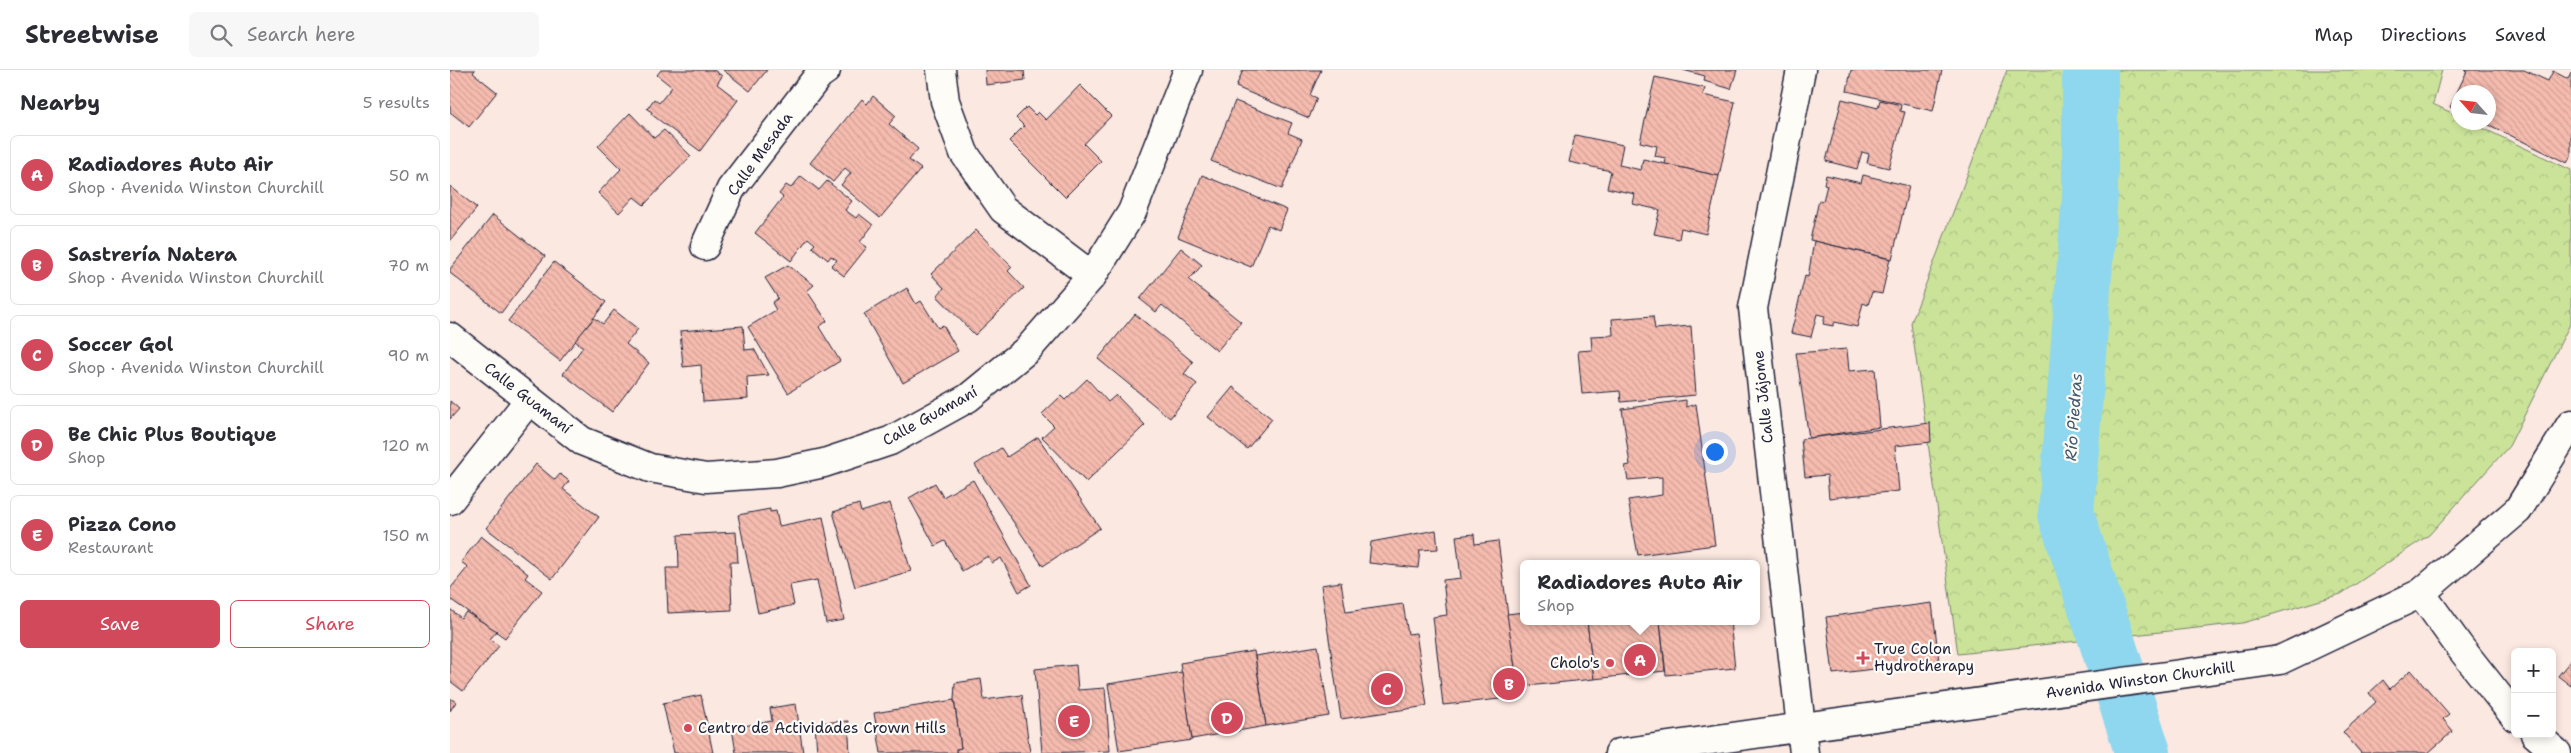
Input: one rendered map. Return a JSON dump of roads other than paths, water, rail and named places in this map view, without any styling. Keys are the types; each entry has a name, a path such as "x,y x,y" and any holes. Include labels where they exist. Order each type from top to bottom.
{"street":[{"name":"Calle Mesada","path":"705,246 731,189 819,75 826,70"},
{"path":"941,70 945,101 964,153 1003,208 1092,276"},
{"name":"Calle Guamaní","path":"450,337 582,441 650,468 706,478 777,473 824,463 890,440 968,398 1028,350 1092,276 1132,212 1188,70"},
{"name":"Calle Jájome","path":"1801,70 1753,308 1802,740"},
{"path":"450,500 529,400"},
{"name":"Avenida Winston Churchill","path":"1620,753 1802,740 2026,696 2280,660 2421,593 2518,510 2571,424"},
{"path":"2421,593 2459,646 2511,712"},
{"path":"2540,738 2557,753"}],"waterway":[{"name":"Río Piedras","path":"2090,70 2090,195 2066,514 2143,753"}],"place":[{"name":"True Colon Hydrotherapy","path":"1863,658"},
{"name":"Radiadores Auto Air","path":"1640,660"},
{"name":"Cholo's","path":"1610,663"},
{"name":"Sastrería Natera","path":"1509,684"},
{"name":"Soccer Gol","path":"1387,689"},
{"name":"Be Chic Plus Boutique","path":"1227,718"},
{"name":"Pizza Cono","path":"1074,721"},
{"name":"Centro de Actividades Crown Hills","path":"688,728"}]}
